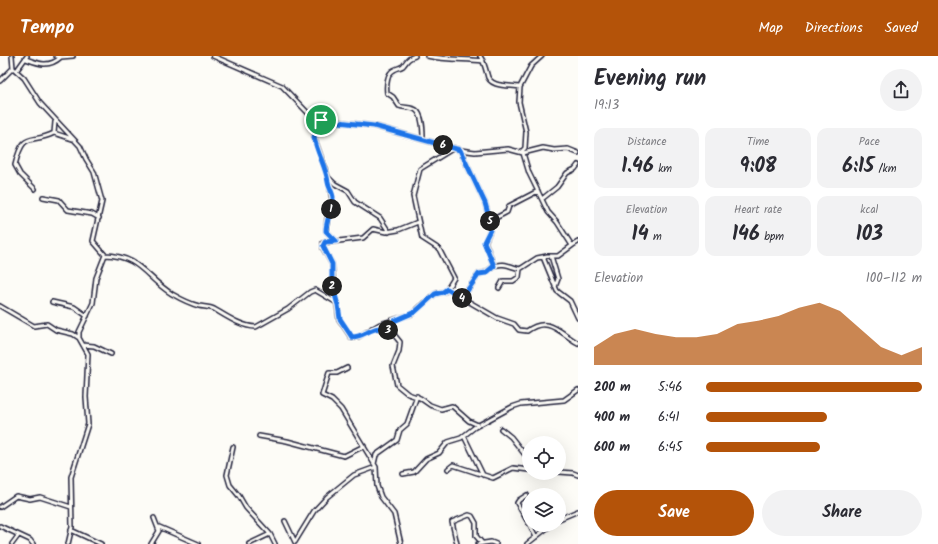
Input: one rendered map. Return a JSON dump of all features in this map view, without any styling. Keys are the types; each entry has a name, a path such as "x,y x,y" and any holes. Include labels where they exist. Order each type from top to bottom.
{"street":[{"path":"0,81 13,68 12,56"},
{"path":"56,56 73,56"},
{"path":"213,56 282,86 308,113 321,120 374,126 460,150 475,152 508,149 522,152 543,148 554,150 568,149 578,153"},
{"path":"414,56 408,59 402,66 392,71 386,90 399,106 416,110 420,117 423,139"},
{"path":"427,56 451,60 466,59 483,61"},
{"path":"480,56 488,76 495,83 520,87"},
{"path":"542,56 531,66 520,87 519,108 526,132 525,148 522,152 529,174 548,212 558,222 570,244 573,245"},
{"path":"17,70 26,58 45,64 53,63 61,57"},
{"path":"13,68 17,70 28,83 35,98 80,146 96,176 102,201 93,241 105,255 126,258 139,265 172,294 195,305 213,308 231,319 252,327 288,309 313,290 336,302"},
{"path":"54,133 55,120"},
{"path":"321,120 321,127 314,137 328,177 333,204 327,219 326,231 336,241"},
{"path":"35,189 17,170 16,162 26,140 44,137 54,133 72,139"},
{"path":"418,222 389,232 373,229 363,238 325,242 323,246 332,264 333,277 331,283 338,305 340,319 351,337 358,337 372,328 415,312 435,294 443,292 447,289 454,276 439,249 422,238 413,196 419,170 454,148"},
{"path":"460,150 485,203 490,221 490,230 484,242 494,266"},
{"path":"542,199 557,187 567,173 575,169 578,165"},
{"path":"328,177 335,184 348,191 354,202 380,218 389,232"},
{"path":"490,221 507,212 509,206 538,191"},
{"path":"43,197 59,200 68,210 92,214 99,218"},
{"path":"499,288 503,281 514,281 518,278 520,269 531,260 560,255 578,242"},
{"path":"79,338 80,330 94,299 96,278 105,255"},
{"path":"551,256 558,279 555,287"},
{"path":"543,257 555,287 570,301 578,318"},
{"path":"462,298 479,274 486,273 494,266 503,264 520,269"},
{"path":"447,289 497,318 514,324 520,330 527,331 536,324 547,325 563,331 578,343"},
{"path":"52,302 74,307 87,316"},
{"path":"0,306 34,326 47,324 56,330 73,334 79,338 88,352 89,359 86,397 88,424 71,477 71,530 68,544"},
{"path":"391,331 394,321"},
{"path":"372,328 387,329 391,331 400,342 399,350 393,366 396,382 408,394 417,396 438,408 452,406 469,421 478,425"},
{"path":"84,345 94,346 111,354"},
{"path":"347,368 338,373 329,373 322,395 337,404 375,466"},
{"path":"403,474 414,472 426,459 439,453 448,442 464,436 478,425 516,405 564,400 578,390"},
{"path":"401,544 394,514 381,497 377,486 375,466 376,455 397,440 400,430 407,424 417,396"},
{"path":"501,429 511,437 522,451"},
{"path":"259,436 287,441 344,456 364,446"},
{"path":"464,436 483,475"},
{"path":"233,447 227,475 230,485 246,508 270,534 275,544"},
{"path":"448,469 453,465 483,475 496,477 513,468 522,469"},
{"path":"296,543 314,511 327,497 354,476 375,466"},
{"path":"566,472 578,475"},
{"path":"0,507 16,496 30,499 40,497 71,507"},
{"path":"522,498 517,503 522,512"},
{"path":"566,516 578,511"},
{"path":"457,544 453,534 452,522 471,515 476,523 476,536 482,543"},
{"path":"151,544 158,534 158,527 154,518"},
{"path":"285,521 296,543"},
{"path":"0,526 18,536 30,540 33,544"},
{"path":"158,527 198,544"},
{"path":"71,530 101,544"},
{"path":"533,532 536,537"},
{"path":"527,544 542,532"},
{"path":"249,544 270,534"},
{"path":"12,544 18,536"},
{"path":"478,544 491,542 496,544"}],"route":[{"path":"321,120 374,126 396,131 406,136 418,137 428,142 460,150 485,203 488,213 491,226 484,242 494,266 485,274 479,274 462,298 447,289 446,291 435,294 412,314 403,316 394,321 391,326 391,331 387,329 372,328 355,338 349,334 339,317 338,305 331,282 333,279 331,273 332,264 323,246 323,243 325,242 336,241 329,236 326,231 327,219 333,204 332,191 328,184 328,177 314,139 314,135 321,127 321,120"}]}
